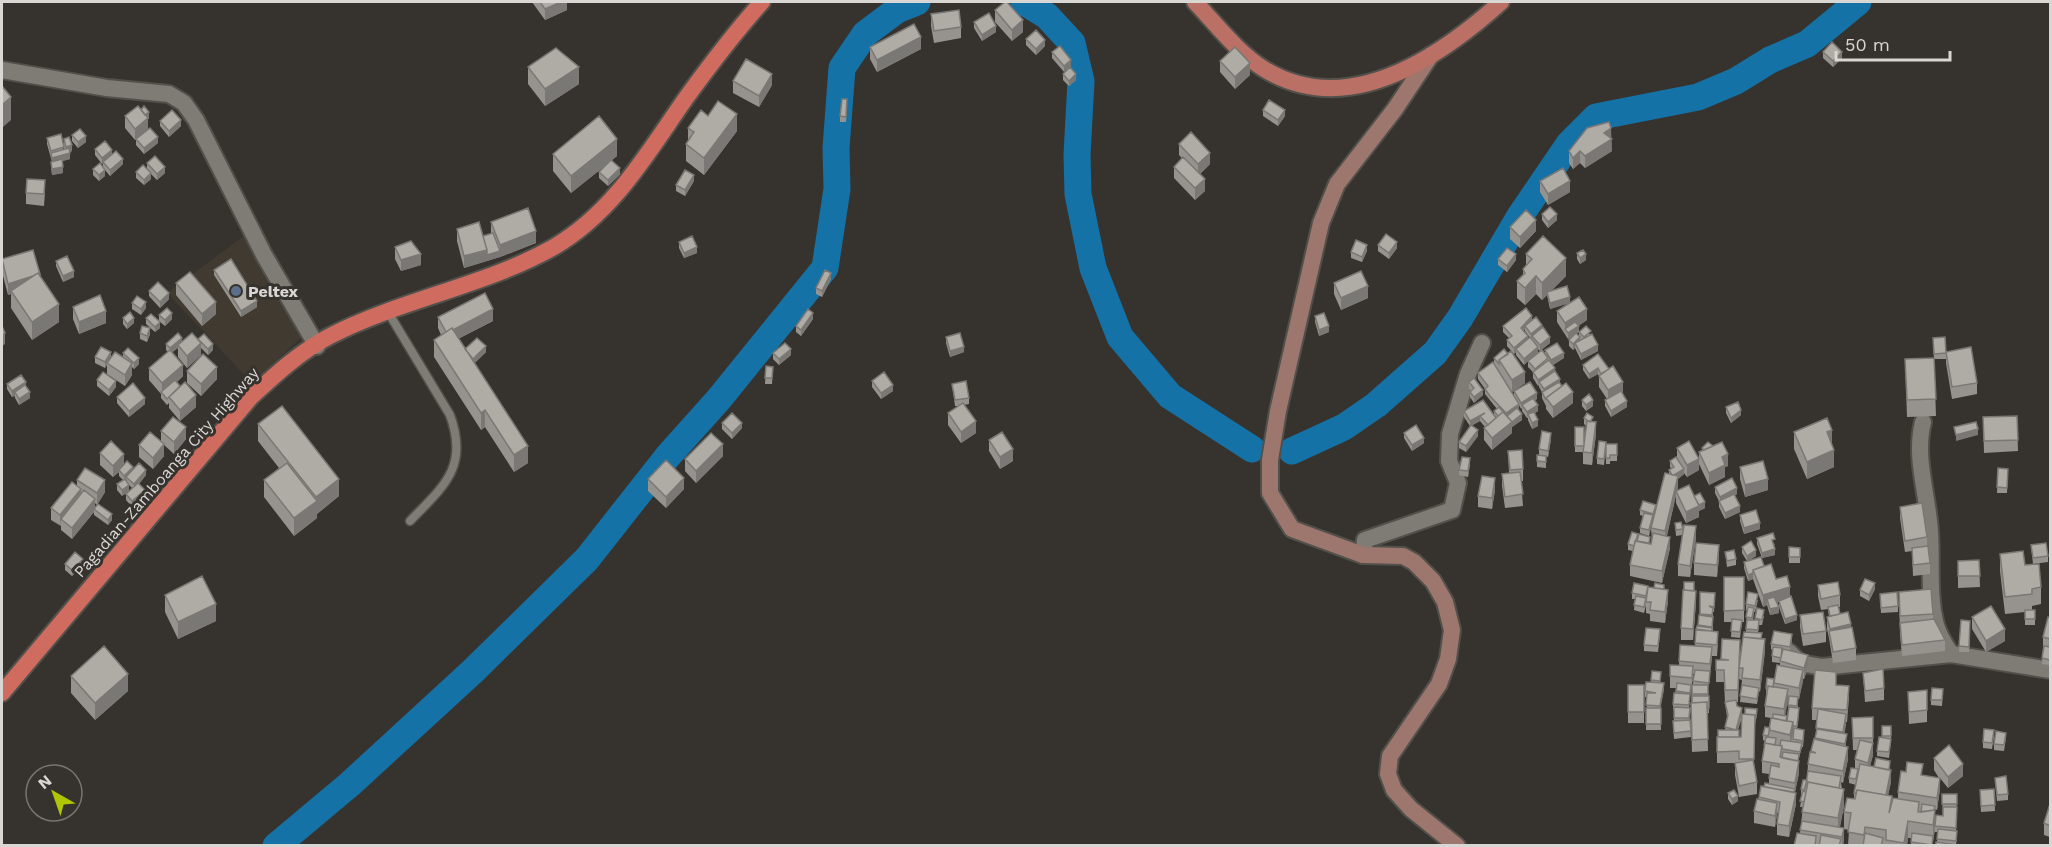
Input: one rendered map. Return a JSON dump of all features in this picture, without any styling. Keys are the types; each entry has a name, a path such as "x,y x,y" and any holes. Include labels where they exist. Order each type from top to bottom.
{"highway":[{"name":"Pagadian-Zamboanga City Highway","path":"2,693 251,397 280,369 328,337 515,265 555,246 585,225 616,195 642,165 686,99 739,27 762,2"}],"main road":[{"path":"1196,2 1263,69 1293,83 1325,89 1355,87 1396,74 1431,55 1501,2"},
{"path":"1431,55 1395,109 1337,184 1321,223 1278,411 1270,460 1270,493 1292,529 1363,555 1403,556 1414,562 1432,581 1446,602 1452,630 1448,659 1439,684 1390,756 1388,774 1394,789 1411,810 1457,846"}],"street":[{"path":"2,69 107,88 170,94 184,103 196,120 295,314 317,346"},
{"path":"1363,555 1365,540 1452,510 1458,483 1449,461 1450,434 1468,374 1482,343"},
{"path":"1923,422 1918,441 1930,529 1934,614 1943,642 1951,654"},
{"path":"1777,640 1800,663 1822,667 1850,666 1951,654 2050,670"}],"lane":[{"path":"388,312 450,415 458,451 455,467 441,489 410,521"}],"shaded area":[{"path":"245,235 302,337 252,383 167,293"}],"building":[{"path":"540,2 561,2 545,9"},
{"path":"1005,2 1023,20 1012,30 995,10"},
{"path":"959,10 961,27 934,31 931,14"},
{"path":"989,13 996,26 982,35 974,22"},
{"path":"914,24 921,37 877,60 870,47"},
{"path":"1036,30 1045,40 1036,49 1026,39"},
{"path":"1832,42 1842,52 1833,61 1823,52"},
{"path":"1060,46 1071,60 1064,66 1052,52"},
{"path":"1235,47 1250,63 1235,77 1220,61"},
{"path":"556,48 579,67 545,89 528,67"},
{"path":"746,59 772,74 759,96 733,81"},
{"path":"1070,67 1076,74 1069,81 1063,74"},
{"path":"2,86 11,97 2,105"},
{"path":"842,99 847,99 846,117 840,116"},
{"path":"1269,100 1285,110 1278,120 1263,110"},
{"path":"718,101 737,114 704,158 686,144 694,132 688,128 701,110 708,116"},
{"path":"138,106 148,118 135,129 125,116"},
{"path":"144,106 149,112 145,115 141,110"},
{"path":"172,110 181,120 169,131 160,121"},
{"path":"599,116 617,139 571,176 553,154"},
{"path":"1609,122 1611,128 1604,133 1612,139 1585,156 1580,151 1573,158 1569,151 1587,128"},
{"path":"150,128 158,137 144,148 136,139"},
{"path":"80,129 86,136 78,142 72,135"},
{"path":"1191,132 1210,153 1198,164 1179,144"},
{"path":"61,134 64,147 51,151 47,138"},
{"path":"69,137 72,145 66,147 64,139"},
{"path":"105,141 112,150 102,158 95,149"},
{"path":"69,148 70,153 52,158 51,153"},
{"path":"116,151 123,159 110,170 103,162"},
{"path":"155,156 165,167 157,174 147,163"},
{"path":"1183,157 1205,179 1195,188 1174,167"},
{"path":"62,159 63,167 52,169 51,162"},
{"path":"611,160 620,168 608,180 599,172"},
{"path":"100,163 105,170 99,175 93,169"},
{"path":"143,165 151,173 144,180 136,172"},
{"path":"1563,168 1570,181 1548,194 1540,181"},
{"path":"685,170 694,175 685,190 676,185"},
{"path":"27,179 45,180 44,194 26,193"},
{"path":"1550,207 1557,214 1548,222 1542,214"},
{"path":"528,208 536,231 500,245 491,222"},
{"path":"1526,210 1536,220 1520,237 1510,227"},
{"path":"479,222 487,250 464,256 457,229"},
{"path":"493,233 500,251 487,255 483,236"},
{"path":"1386,234 1397,242 1389,253 1378,245"},
{"path":"692,236 697,247 684,253 679,242"},
{"path":"1543,236 1566,258 1542,283 1536,276 1525,288 1517,281 1525,273 1523,269 1532,259 1526,254"},
{"path":"1356,240 1367,245 1362,257 1351,252"},
{"path":"411,241 421,254 401,260 395,247"},
{"path":"1507,248 1516,254 1507,266 1498,259"},
{"path":"33,250 40,274 8,284 2,259"},
{"path":"1583,250 1586,254 1580,258 1577,253"},
{"path":"67,256 74,271 63,276 56,261"},
{"name":"Peltex","path":"231,259 257,301 241,311 214,270"},
{"path":"825,270 831,273 822,291 816,288"},
{"path":"1361,271 1368,286 1341,298 1334,283"},
{"path":"190,272 216,302 202,314 176,283"},
{"path":"38,273 59,304 32,322 11,291"},
{"path":"158,282 169,293 160,302 149,291"},
{"path":"1567,286 1570,297 1550,303 1547,292"},
{"path":"485,293 493,309 446,332 438,317"},
{"path":"100,295 106,311 79,322 73,307"},
{"path":"137,296 146,302 141,309 132,303"},
{"path":"1579,297 1587,309 1565,323 1557,311"},
{"path":"167,308 172,313 165,320 159,315"},
{"path":"1526,308 1532,316 1521,328 1528,336 1514,348 1507,340 1512,336 1503,326"},
{"path":"808,309 813,313 801,330 796,326"},
{"path":"130,312 134,318 127,324 123,318"},
{"path":"1324,313 1329,326 1319,330 1315,316"},
{"path":"151,314 160,322 155,327 146,318"},
{"path":"1536,317 1542,325 1531,334 1525,326"},
{"path":"1575,322 1579,326 1568,333 1565,329"},
{"path":"142,326 150,328 147,336 140,333"},
{"path":"1586,326 1591,331 1584,337 1579,332"},
{"path":"1543,327 1550,337 1540,345 1532,336"},
{"path":"452,328 528,446 514,455 485,410 481,413 434,340"},
{"path":"178,333 182,338 170,348 166,344"},
{"path":"192,333 201,343 187,356 178,345"},
{"path":"960,333 964,347 950,351 946,337"},
{"path":"1576,333 1580,337 1573,344 1569,340"},
{"path":"204,334 213,344 208,349 198,339"},
{"path":"1592,334 1598,345 1581,354 1575,343"},
{"path":"1530,337 1538,347 1524,359 1516,349"},
{"path":"1945,337 1946,353 1934,354 1933,338"},
{"path":"477,338 486,346 473,359 465,349"},
{"path":"785,343 791,349 779,359 773,353"},
{"path":"1557,343 1564,353 1551,360 1545,350"},
{"path":"101,347 111,352 105,362 95,357"},
{"path":"1971,347 1977,383 1952,387 1946,352"},
{"path":"128,348 139,358 134,363 123,353"},
{"path":"1504,349 1508,354 1499,360 1499,364 1494,358"},
{"path":"170,350 183,365 162,383 149,368"},
{"path":"1542,350 1548,358 1535,369 1528,361"},
{"path":"1511,351 1525,372 1512,380 1499,360"},
{"path":"115,352 132,363 125,375 107,363"},
{"path":"203,354 217,367 201,384 187,371"},
{"path":"1598,354 1609,369 1601,374 1598,368 1589,374 1583,365"},
{"path":"1934,358 1936,399 1907,400 1905,359"},
{"path":"1549,360 1555,368 1538,380 1533,372"},
{"path":"1493,362 1519,404 1506,413 1485,389 1488,386 1478,373"},
{"path":"766,366 773,367 772,378 765,378"},
{"path":"1613,366 1623,382 1608,390 1599,376"},
{"path":"1555,371 1560,379 1544,389 1539,382"},
{"path":"103,372 116,381 109,390 97,380"},
{"path":"884,372 893,385 881,393 872,381"},
{"path":"21,375 26,382 12,391 7,384"},
{"path":"1474,378 1483,390 1474,397 1470,392 1474,388 1469,382"},
{"path":"175,380 180,386 167,399 161,392"},
{"path":"966,381 969,398 955,400 952,384"},
{"path":"185,382 196,395 180,410 169,397"},
{"path":"1530,382 1537,393 1521,403 1514,391"},
{"path":"1559,382 1562,386 1546,400 1542,392"},
{"path":"133,383 145,398 129,411 117,397"},
{"path":"1566,383 1573,392 1553,407 1546,398"},
{"path":"25,385 30,392 19,399 15,392"},
{"path":"1621,391 1627,401 1611,411 1605,400"},
{"path":"1589,394 1593,400 1586,405 1582,400"},
{"path":"1533,398 1538,405 1527,412 1522,405"},
{"path":"1483,400 1496,418 1488,425 1480,416 1485,413 1470,421 1464,411"},
{"path":"1738,402 1741,410 1731,418 1726,407"},
{"path":"963,403 976,421 961,432 948,413"},
{"path":"282,406 339,479 316,497 258,424"},
{"path":"1499,407 1503,412 1498,416 1494,411"},
{"path":"1517,408 1522,414 1512,422 1507,416"},
{"path":"1503,412 1512,422 1492,438 1484,428"},
{"path":"1534,412 1538,420 1532,423 1528,414"},
{"path":"732,413 742,423 732,433 722,423"},
{"path":"1587,413 1593,417 1590,422 1584,418"},
{"path":"2017,416 2018,440 1984,441 1983,417"},
{"path":"173,417 186,427 174,442 161,431"},
{"path":"1827,418 1832,430 1827,432 1834,450 1807,462 1794,432"},
{"path":"1587,421 1596,422 1592,453 1583,452"},
{"path":"1976,422 1978,429 1956,435 1954,427"},
{"path":"1416,425 1424,438 1412,445 1404,433"},
{"path":"1471,425 1478,430 1466,446 1459,442"},
{"path":"1575,427 1584,427 1584,446 1575,446"},
{"path":"1542,431 1551,433 1548,451 1539,449"},
{"path":"150,432 164,444 153,458 139,445"},
{"path":"1002,432 1013,449 1000,457 989,440"},
{"path":"711,433 723,444 696,471 685,459"},
{"path":"111,441 124,454 113,466 100,453"},
{"path":"1599,441 1606,442 1604,459 1597,458"},
{"path":"1689,441 1699,459 1687,465 1677,448"},
{"path":"1708,442 1713,446 1704,450 1702,448"},
{"path":"1722,442 1728,454 1722,457 1725,465 1709,473 1699,452"},
{"path":"1606,444 1617,444 1617,455 1610,455 1610,458 1606,458"},
{"path":"1522,450 1523,469 1510,470 1508,451"},
{"path":"1537,455 1546,456 1546,462 1537,461"},
{"path":"1462,457 1470,458 1468,471 1459,470"},
{"path":"1676,457 1684,469 1672,475 1669,470 1674,467 1670,461"},
{"path":"666,460 684,478 666,497 648,479"},
{"path":"127,461 133,467 124,476 119,470"},
{"path":"1763,461 1768,479 1745,485 1740,467"},
{"path":"139,463 146,470 134,484 126,477"},
{"path":"287,463 317,501 294,518 264,480"},
{"path":"85,468 105,480 97,493 77,480"},
{"path":"1998,468 2008,469 2007,488 1997,487"},
{"path":"1520,472 1523,494 1505,497 1502,474"},
{"path":"1665,473 1678,476 1665,531 1651,528"},
{"path":"1482,476 1495,478 1492,498 1478,496"},
{"path":"1732,478 1737,488 1720,497 1715,487"},
{"path":"125,479 129,485 122,490 117,484"},
{"path":"72,482 81,489 60,515 51,508"},
{"path":"138,483 145,490 132,501 126,494"},
{"path":"1689,485 1699,506 1686,512 1676,491"},
{"path":"84,490 95,499 72,528 61,519"},
{"path":"1700,493 1705,502 1699,505 1694,496"},
{"path":"1734,494 1740,506 1725,513 1719,501"},
{"path":"1643,501 1656,505 1653,514 1640,510"},
{"path":"1922,503 1927,537 1905,541 1900,507"},
{"path":"98,504 112,514 108,520 94,509"},
{"path":"1756,510 1760,523 1744,528 1740,515"},
{"path":"1644,513 1653,515 1649,530 1640,528"},
{"path":"1681,522 1683,529 1676,530 1675,523"},
{"path":"1684,525 1696,526 1690,566 1678,564"},
{"path":"1632,532 1638,534 1634,546 1628,544"},
{"path":"1653,533 1670,537 1662,571 1630,565 1635,541 1651,544"},
{"path":"1773,533 1775,539 1772,540 1775,549 1762,553 1757,538"},
{"path":"1639,534 1650,537 1649,543 1637,541"},
{"path":"1751,541 1756,550 1747,556 1742,547"},
{"path":"1696,543 1719,545 1717,565 1694,563"},
{"path":"2046,543 2048,556 2033,558 2031,545"},
{"path":"1928,546 1930,563 1913,565 1912,548"},
{"path":"1789,547 1800,548 1800,557 1789,557"},
{"path":"1734,550 1736,559 1727,561 1725,552"},
{"path":"2023,551 2025,565 2039,564 2041,587 2032,589 2032,594 2005,597 2000,554"},
{"path":"75,552 83,559 72,570 65,564"},
{"path":"1761,557 1764,566 1753,570 1753,573 1748,575 1744,562"},
{"path":"1979,560 1980,576 1958,576 1958,561"},
{"path":"1771,564 1776,579 1787,576 1790,587 1763,595 1753,570"},
{"path":"202,576 216,604 178,622 165,595"},
{"path":"1724,577 1744,577 1744,610 1724,611"},
{"path":"1865,579 1875,583 1869,595 1860,590"},
{"path":"1684,582 1694,582 1694,591 1684,590"},
{"path":"1838,582 1840,595 1821,599 1818,585"},
{"path":"1634,583 1648,586 1646,596 1632,593"},
{"path":"1655,583 1664,585 1664,589 1654,588"},
{"path":"1648,587 1668,590 1665,612 1650,610 1651,602 1646,602"},
{"path":"1931,589 1933,614 1900,616 1899,592"},
{"path":"1683,590 1696,591 1693,629 1681,628"},
{"path":"1700,592 1715,593 1714,607 1709,606 1713,608 1712,615 1700,614"},
{"path":"1748,592 1758,594 1755,606 1746,604"},
{"path":"1897,592 1898,606 1881,608 1880,594"},
{"path":"1636,596 1646,598 1644,607 1634,605"},
{"path":"1791,596 1797,615 1785,619 1779,601"},
{"path":"1774,597 1779,607 1770,609 1767,599"},
{"path":"1838,605 1840,614 1830,616 1828,607"},
{"path":"1991,606 2005,629 1986,641 1972,617"},
{"path":"1748,607 1754,608 1752,618 1746,617"},
{"path":"1757,608 1764,610 1762,620 1755,618"},
{"path":"2025,610 2035,610 2035,619 2025,619"},
{"path":"1823,612 1826,631 1803,634 1800,615"},
{"path":"1848,612 1851,624 1830,629 1827,617"},
{"path":"1699,615 1713,617 1712,627 1698,625"},
{"path":"2048,617 2050,618 2050,639 2043,637"},
{"path":"1732,619 1742,620 1740,632 1731,631"},
{"path":"1934,619 1945,640 1902,645 1900,623"},
{"path":"1747,620 1759,620 1758,630 1746,629"},
{"path":"1961,620 1970,621 1969,647 1959,646"},
{"path":"1697,626 1712,628 1712,631 1696,630"},
{"path":"1852,627 1856,648 1833,652 1829,631"},
{"path":"1646,628 1660,629 1658,646 1644,645"},
{"path":"1696,629 1718,632 1717,645 1695,643"},
{"path":"1774,631 1792,634 1790,647 1771,644"},
{"path":"1744,632 1762,633 1761,639 1743,637"},
{"path":"1743,637 1765,639 1760,680 1742,678 1743,668 1739,668"},
{"path":"1722,639 1740,640 1738,690 1725,690 1724,670 1716,670 1716,660 1729,660 1721,659"},
{"path":"1680,645 1712,647 1710,664 1679,661"},
{"path":"104,646 128,674 95,703 71,676"},
{"path":"2044,646 2050,647 2050,660 2042,658"},
{"path":"1773,647 1782,648 1781,658 1772,656"},
{"path":"1783,649 1808,655 1804,668 1780,661"},
{"path":"1670,665 1693,666 1692,678 1670,676"},
{"path":"1777,665 1803,670 1799,688 1774,683"},
{"path":"1883,669 1884,688 1865,691 1863,673"},
{"path":"1695,670 1710,671 1709,683 1693,681"},
{"path":"1815,670 1836,672 1836,685 1849,686 1847,710 1812,708"},
{"path":"1652,671 1661,672 1660,681 1651,680"},
{"path":"1767,678 1774,679 1773,687 1766,688"},
{"path":"1646,682 1664,683 1660,706 1646,705 1647,693 1656,693 1645,691"},
{"path":"1677,683 1691,685 1690,693 1676,691"},
{"path":"1628,685 1644,685 1644,712 1628,712"},
{"path":"1692,685 1708,685 1708,694 1692,694"},
{"path":"1742,685 1759,688 1757,699 1740,696"},
{"path":"1768,686 1788,689 1784,709 1765,706"},
{"path":"1932,688 1943,689 1942,700 1931,700"},
{"path":"1927,690 1927,710 1909,712 1908,692"},
{"path":"1674,693 1690,694 1689,705 1673,704"},
{"path":"1692,696 1709,696 1709,708 1707,708 1707,702 1692,703"},
{"path":"1789,696 1798,697 1797,706 1788,705"},
{"path":"1736,700 1737,706 1742,708 1736,730 1725,727 1728,715 1725,702"},
{"path":"1707,702 1708,739 1692,740 1691,703"},
{"path":"1674,707 1690,708 1689,718 1674,718"},
{"path":"1789,707 1799,708 1797,726 1787,721"},
{"path":"1646,708 1661,708 1661,724 1646,724"},
{"path":"1745,708 1757,709 1756,718 1755,715 1745,714"},
{"path":"1818,709 1846,714 1843,732 1816,728"},
{"path":"1742,714 1755,715 1754,759 1739,759 1739,751 1717,752 1717,737 1741,737"},
{"path":"1773,714 1787,716 1786,721 1773,718"},
{"path":"1873,717 1873,738 1853,738 1852,718"},
{"path":"1771,718 1793,722 1790,735 1769,730"},
{"path":"1690,720 1691,731 1674,733 1673,721"},
{"path":"1882,726 1891,726 1891,736 1882,736"},
{"path":"1765,727 1770,728 1768,736 1763,735"},
{"path":"1794,728 1804,730 1803,741 1793,739"},
{"path":"1817,729 1847,734 1845,744 1815,738"},
{"path":"1984,729 1994,730 1992,743 1983,742"},
{"path":"1718,730 1739,730 1739,737 1718,737"},
{"path":"1996,731 2006,733 2004,745 1994,744"},
{"path":"1766,737 1776,738 1775,745 1765,743 1764,746"},
{"path":"1879,737 1891,739 1889,752 1877,751"},
{"path":"1814,739 1848,747 1843,771 1808,764 1810,752 1816,753 1811,751"},
{"path":"1781,740 1802,743 1800,752 1782,749"},
{"path":"1860,740 1873,743 1868,763 1855,759"},
{"path":"1765,743 1782,746 1780,757 1799,761 1795,783 1769,778 1771,765 1779,767 1779,764 1762,761"},
{"path":"1949,745 1963,764 1948,777 1934,758"},
{"path":"1783,752 1799,754 1798,761 1782,758"},
{"path":"1876,758 1890,761 1889,770 1874,767"},
{"path":"1753,760 1757,782 1739,786 1735,763"},
{"path":"1907,762 1923,764 1921,775 1940,778 1937,798 1898,792 1901,771 1906,772"},
{"path":"1860,764 1891,770 1886,795 1857,790 1854,793"},
{"path":"1851,768 1858,769 1856,779 1849,778"},
{"path":"1808,771 1841,776 1839,788 1808,782 1806,784"},
{"path":"2006,776 2008,794 1997,795 1995,778"},
{"path":"1803,780 1807,780 1804,790 1801,789"},
{"path":"1808,782 1844,789 1838,818 1802,812"},
{"path":"1765,783 1795,789 1794,792 1764,787"},
{"path":"1761,786 1796,793 1789,826 1777,824 1780,802 1759,797"},
{"path":"1994,789 1995,805 1981,806 1980,790"},
{"path":"1734,790 1738,796 1732,799 1728,793"},
{"path":"1857,790 1892,796 1889,813 1893,798 1919,802 1918,812 1935,810 1933,825 1908,821 1904,843 1886,840 1886,830 1865,827 1864,835 1848,832 1851,813 1844,812 1847,798 1855,799"},
{"path":"1803,791 1806,792 1804,802 1800,801"},
{"path":"1942,794 1957,794 1957,804 1942,804"},
{"path":"1757,799 1777,803 1775,816 1754,811"},
{"path":"1922,804 1935,806 1934,810 1921,812"},
{"path":"2050,804 2050,826 2044,823"},
{"path":"1943,807 1957,807 1956,828 1935,826 1936,815 1943,816"},
{"path":"1802,821 1844,828 1842,837 1800,830"},
{"path":"1938,829 1957,831 1956,841 1937,839"},
{"path":"1797,833 1816,836 1815,846 1794,846"},
{"path":"1865,833 1883,838 1881,846 1863,846"},
{"path":"1912,833 1933,836 1932,845 1911,842"},
{"path":"1821,835 1841,839 1839,846 1819,846"},
{"path":"1936,842 1957,845 1957,846 1936,846"}],"waterway":[{"path":"276,846 350,784 473,671 587,559 668,456 719,399 825,268 837,189 836,148 842,68 865,34 897,10 917,2"},
{"path":"1024,2 1047,16 1072,43 1081,81 1077,155 1078,194 1093,268 1120,337 1170,396 1252,449"},
{"path":"1292,451 1344,427 1376,405 1435,353 1460,318 1520,216 1569,144 1596,117 1698,97 1736,81 1770,60 1807,44 1858,2"}],"place":[{"name":"Peltex","path":"236,291"}]}
